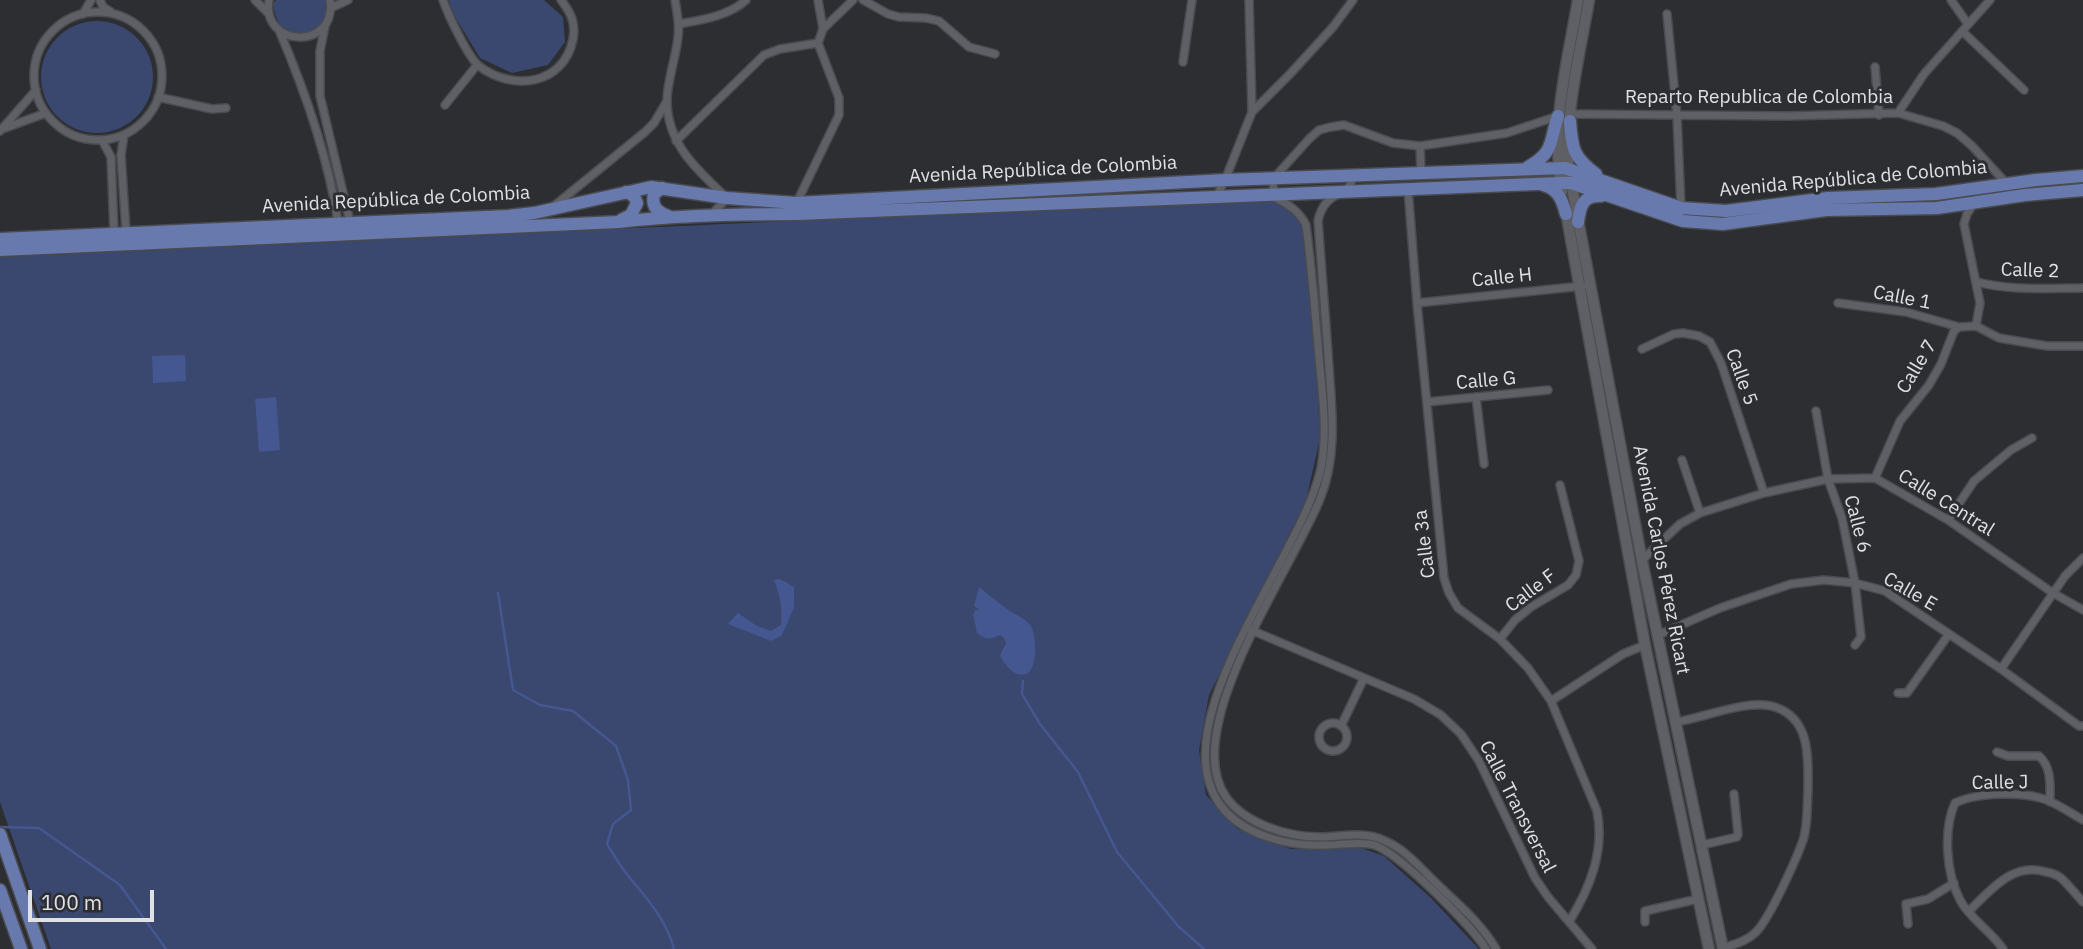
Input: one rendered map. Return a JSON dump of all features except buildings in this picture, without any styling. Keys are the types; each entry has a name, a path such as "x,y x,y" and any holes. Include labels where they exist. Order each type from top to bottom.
{"main road":[{"path":"1577,0 1566,117 1575,155 1608,183"},
{"path":"1565,176 1557,137 1566,117 1589,0"},
{"path":"1524,169 1548,152 1566,117"},
{"name":"Avenida República de Colombia","path":"0,239 495,217 534,213 651,187 727,198 796,203 1225,180 1524,169 1608,183 1681,208 1726,211 1828,198 1937,194 2083,176"},
{"name":"Avenida República de Colombia","path":"0,250 618,222 712,214 797,214 1539,184 1565,176 1609,197 1683,221 1723,224 1740,224 1826,210 1937,208 2025,195 2083,190"},
{"name":"Avenida Carlos Pérez Ricart","path":"1565,176 1566,214 1585,285 1723,949"},
{"name":"Avenida Carlos Pérez Ricart","path":"1565,176 1578,222 1585,285 1645,645 1709,949"},
{"path":"1539,184 1556,191 1566,214"},
{"path":"662,188 654,194 654,206 668,216"},
{"path":"618,222 636,209 636,199 626,192"},
{"path":"1578,222 1580,206 1588,197 1609,197"},
{"path":"0,834 40,949"},
{"path":"0,890 20,949"}],"street":[{"path":"83,13 91,0"},
{"path":"100,0 103,7 129,20 151,40 158,53 162,83 151,113 139,126 124,135 103,140 86,139 57,125 46,113 36,90 37,60 50,34 65,21 83,13 115,14"},
{"path":"255,0 270,15 279,30 300,79 344,222"},
{"path":"270,0 270,15"},
{"path":"344,222 320,96 320,51 331,4 348,0"},
{"path":"443,0 448,15 477,65 499,78 520,81 540,79 559,69 570,53 575,28 570,12 561,0"},
{"path":"675,0 679,24 667,100 670,122 676,141 685,155 727,198 712,214"},
{"path":"679,24 712,17 746,0"},
{"path":"818,0 823,29"},
{"path":"796,203 839,115 839,98 818,43 823,29 853,0"},
{"path":"863,0 888,14 939,21 969,47 995,54"},
{"path":"1183,62 1192,0"},
{"path":"1216,198 1252,112 1249,0"},
{"path":"1252,112 1316,46 1353,0"},
{"path":"1951,0 1968,24"},
{"path":"1898,113 1924,74 1990,0"},
{"path":"1667,14 1677,116 1681,208"},
{"path":"279,30 296,38 317,33 325,26"},
{"path":"1962,31 2024,90"},
{"path":"676,141 764,55 780,49 818,43"},
{"path":"445,105 477,65"},
{"path":"1875,67 1879,115"},
{"path":"2,130 36,90"},
{"path":"158,97 212,109 226,108"},
{"path":"549,210 645,132 654,123 667,100"},
{"path":"2,130 46,113"},
{"name":"Reparto Republica de Colombia","path":"1273,179 1319,130 1345,125 1393,143 1420,146 1507,133 1566,117 1608,113 1677,116 1898,113 1956,132 2007,184"},
{"path":"120,232 121,155 124,135"},
{"path":"103,140 111,157 120,232"},
{"path":"1420,146 1421,172"},
{"path":"1354,174 1347,191 1330,199 1320,212 1318,221 1326,324 1327,401 1321,468 1305,521 1223,679 1208,728 1205,747 1206,772 1222,807 1245,827 1280,841 1300,845 1374,845 1396,858 1474,932 1486,949"},
{"path":"1273,179 1274,195 1298,212 1307,225 1316,324 1327,401"},
{"name":"Calle 3a","path":"1408,189 1444,578 1458,608 1500,639 1528,668 1551,701 1597,811 1601,828 1591,880 1569,922"},
{"path":"1975,204 1967,214 1964,224 1980,303 1976,326 1999,338 2047,346 2083,346"},
{"name":"Calle 2","path":"1977,282 2020,288 2083,288"},
{"name":"Calle H","path":"1417,303 1585,285"},
{"name":"Calle 1","path":"1838,303 1906,312 1959,327"},
{"path":"1316,324 1326,324"},
{"name":"Calle 7","path":"1875,478 1900,421 1929,385 1954,331 1959,327 1976,326"},
{"name":"Calle 5","path":"1642,349 1674,334 1683,333 1699,336 1710,342 1721,362 1764,493"},
{"name":"Calle G","path":"1427,402 1548,390"},
{"path":"1476,397 1484,464"},
{"name":"Calle 6","path":"1816,411 1828,479 1842,518 1855,583 1861,637 1855,645"},
{"path":"1948,520 1974,481 2011,450 2032,438"},
{"path":"1682,460 1700,513"},
{"name":"Calle Central","path":"1642,561 1680,524 1700,513 1764,493 1828,479 1875,478 1948,520 2053,593 2083,610"},
{"name":"Calle F","path":"1500,639 1515,620 1568,585 1576,575 1579,561 1560,485"},
{"path":"2001,669 2065,576 2083,558"},
{"path":"1630,564 1642,561"},
{"name":"Calle E","path":"1658,635 1720,608 1791,584 1824,580 1855,583 1885,591 2001,669 2079,726 2083,726"},
{"path":"1250,629 1228,688 1214,740 1217,778 1227,799 1251,819 1285,832 1307,837 1371,836 1387,842 1401,850 1479,925 1496,949"},
{"name":"Calle Transversal","path":"1250,629 1414,699 1441,715 1461,734 1479,761 1535,878 1592,949"},
{"path":"1898,693 1907,693 1949,634"},
{"path":"1551,701 1623,653 1645,645"},
{"path":"1341,726 1364,678"},
{"path":"1676,722 1760,704 1785,711 1793,718 1806,740 1808,816 1800,849 1763,925 1748,939 1723,949"},
{"path":"1997,752 2008,756 2043,758 2050,782 2050,802"},
{"path":"1702,845 1737,837 1734,793"},
{"name":"Calle J","path":"1954,883 1949,860 1948,833 1955,803 1964,799 2032,796 2050,802 2083,820"},
{"path":"1396,858 1401,850"},
{"path":"1969,911 1998,883 2016,872 2028,870 2041,870 2063,879 2083,902"},
{"path":"1908,924 1906,904 1928,899 1954,883 1960,900 2003,949"},
{"path":"1645,922 1645,911 1698,899"}],"shaded area":[{"path":"276,0 326,0 327,21 308,33 292,35 280,26 273,4"},
{"path":"449,0 544,0 563,17 565,42 548,65 512,73 480,58 452,12"},
{"path":"97,21 118,25 137,37 149,56 153,77 149,98 137,117 118,129 97,133 76,129 57,117 45,98 41,77 45,56 57,37 76,25"},
{"path":"1272,199 1287,208 1303,226 1315,327 1320,438 1306,501 1209,695 1199,750 1206,795 1238,829 1291,849 1361,848 1384,856 1431,898 1479,949 51,949 0,802 0,257"},
{"path":"185,355 186,381 153,383 152,356"},
{"path":"276,397 280,450 259,452 255,399"},
{"path":"780,579 794,587 794,607 781,636 771,641 728,624 738,613 757,626 771,631 781,625 782,613 774,580"},
{"path":"979,587 1031,626 1035,650 1033,664 1028,673 1015,673 1004,663 1000,655 1006,643 1004,638 1000,635 988,638 977,633 973,614 979,609 974,606"}],"waterway":[{"path":"498,593 513,690 540,705 573,711 616,746 628,780 631,810 613,824 607,844 666,927 674,949"},
{"path":"1023,681 1022,694 1040,724 1078,772 1117,852 1179,927 1204,949"},
{"path":"0,827 39,828 120,885 166,949"}]}
